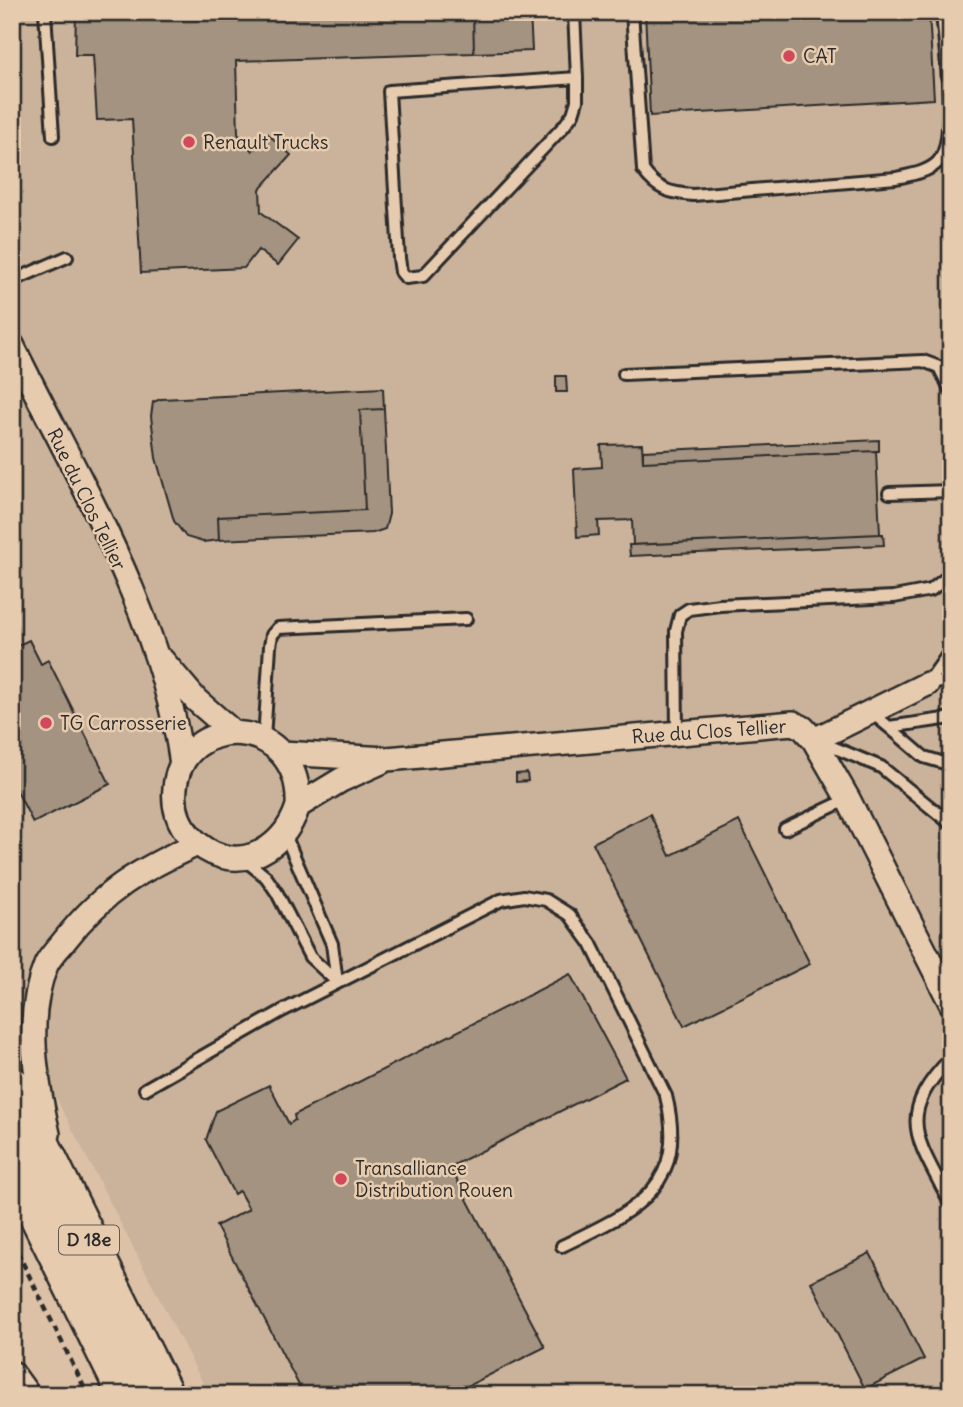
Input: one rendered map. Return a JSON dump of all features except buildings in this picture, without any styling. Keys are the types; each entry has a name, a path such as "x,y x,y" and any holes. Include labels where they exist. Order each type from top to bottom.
{"main road":[{"name":"D 18e","path":"12,1086 164,1395"},
{"name":"D 18e","path":"12,1162 127,1395"}],"street":[{"name":"Rue du Clos Tellier","path":"12,345 125,576 158,655 177,727 182,764 174,798 177,815 185,831 197,844"},
{"name":"Rue du Clos Tellier","path":"158,655 196,700 234,733 273,746 387,759 777,723 803,728 814,740 848,799 951,1003"},
{"path":"814,740 927,684"},
{"path":"182,764 204,742 234,733"},
{"path":"58,1178 38,1089 34,1054 36,1007 46,964 90,908 143,869 197,844 226,857 243,858 266,850 285,835 298,806 295,773 273,746"},
{"name":"Rue du Clos Tellier","path":"298,806 341,780 387,759"},
{"path":"12,1373 28,1395"}],"lane":[{"path":"45,12 53,136"},
{"path":"574,12 577,78 573,114 546,148 423,276 406,278 401,272 399,258 389,91 577,78"},
{"path":"632,12 643,170 653,184 669,192 693,195 896,178 917,174 937,163 946,148 948,111 942,12"},
{"path":"12,281 67,257"},
{"path":"624,374 897,360 923,361 939,368 951,391"},
{"path":"889,494 951,491"},
{"path":"677,732 676,631 680,615 689,609 720,604 894,597 931,590 951,574"},
{"path":"273,746 270,646 272,635 278,628 466,619"},
{"path":"927,684 951,650"},
{"path":"927,684 951,681"},
{"path":"871,712 924,757 951,765"},
{"path":"889,727 951,718"},
{"path":"814,740 881,767 951,824"},
{"path":"785,829 848,799"},
{"path":"285,835 332,944 337,982"},
{"path":"243,858 266,877 310,957 337,982"},
{"path":"145,1089 337,982 501,900 524,896 546,900 570,915 591,944 666,1097 672,1123 672,1147 666,1169 650,1194 620,1218 562,1246"},
{"path":"951,1058 926,1088 917,1105 914,1121 917,1136 951,1205"},
{"path":"940,1395 951,1390"}],"path":[{"path":"12,1241 88,1395"}],"shaded area":[{"path":"12,12 951,12 951,1395 209,1395 12,1012"}],"place":[{"name":"CAT","path":"789,56"},
{"name":"Renault Trucks","path":"189,142"},
{"name":"TG Carrosserie","path":"46,723"},
{"name":"Transalliance Distribution Rouen","path":"341,1179"}]}
